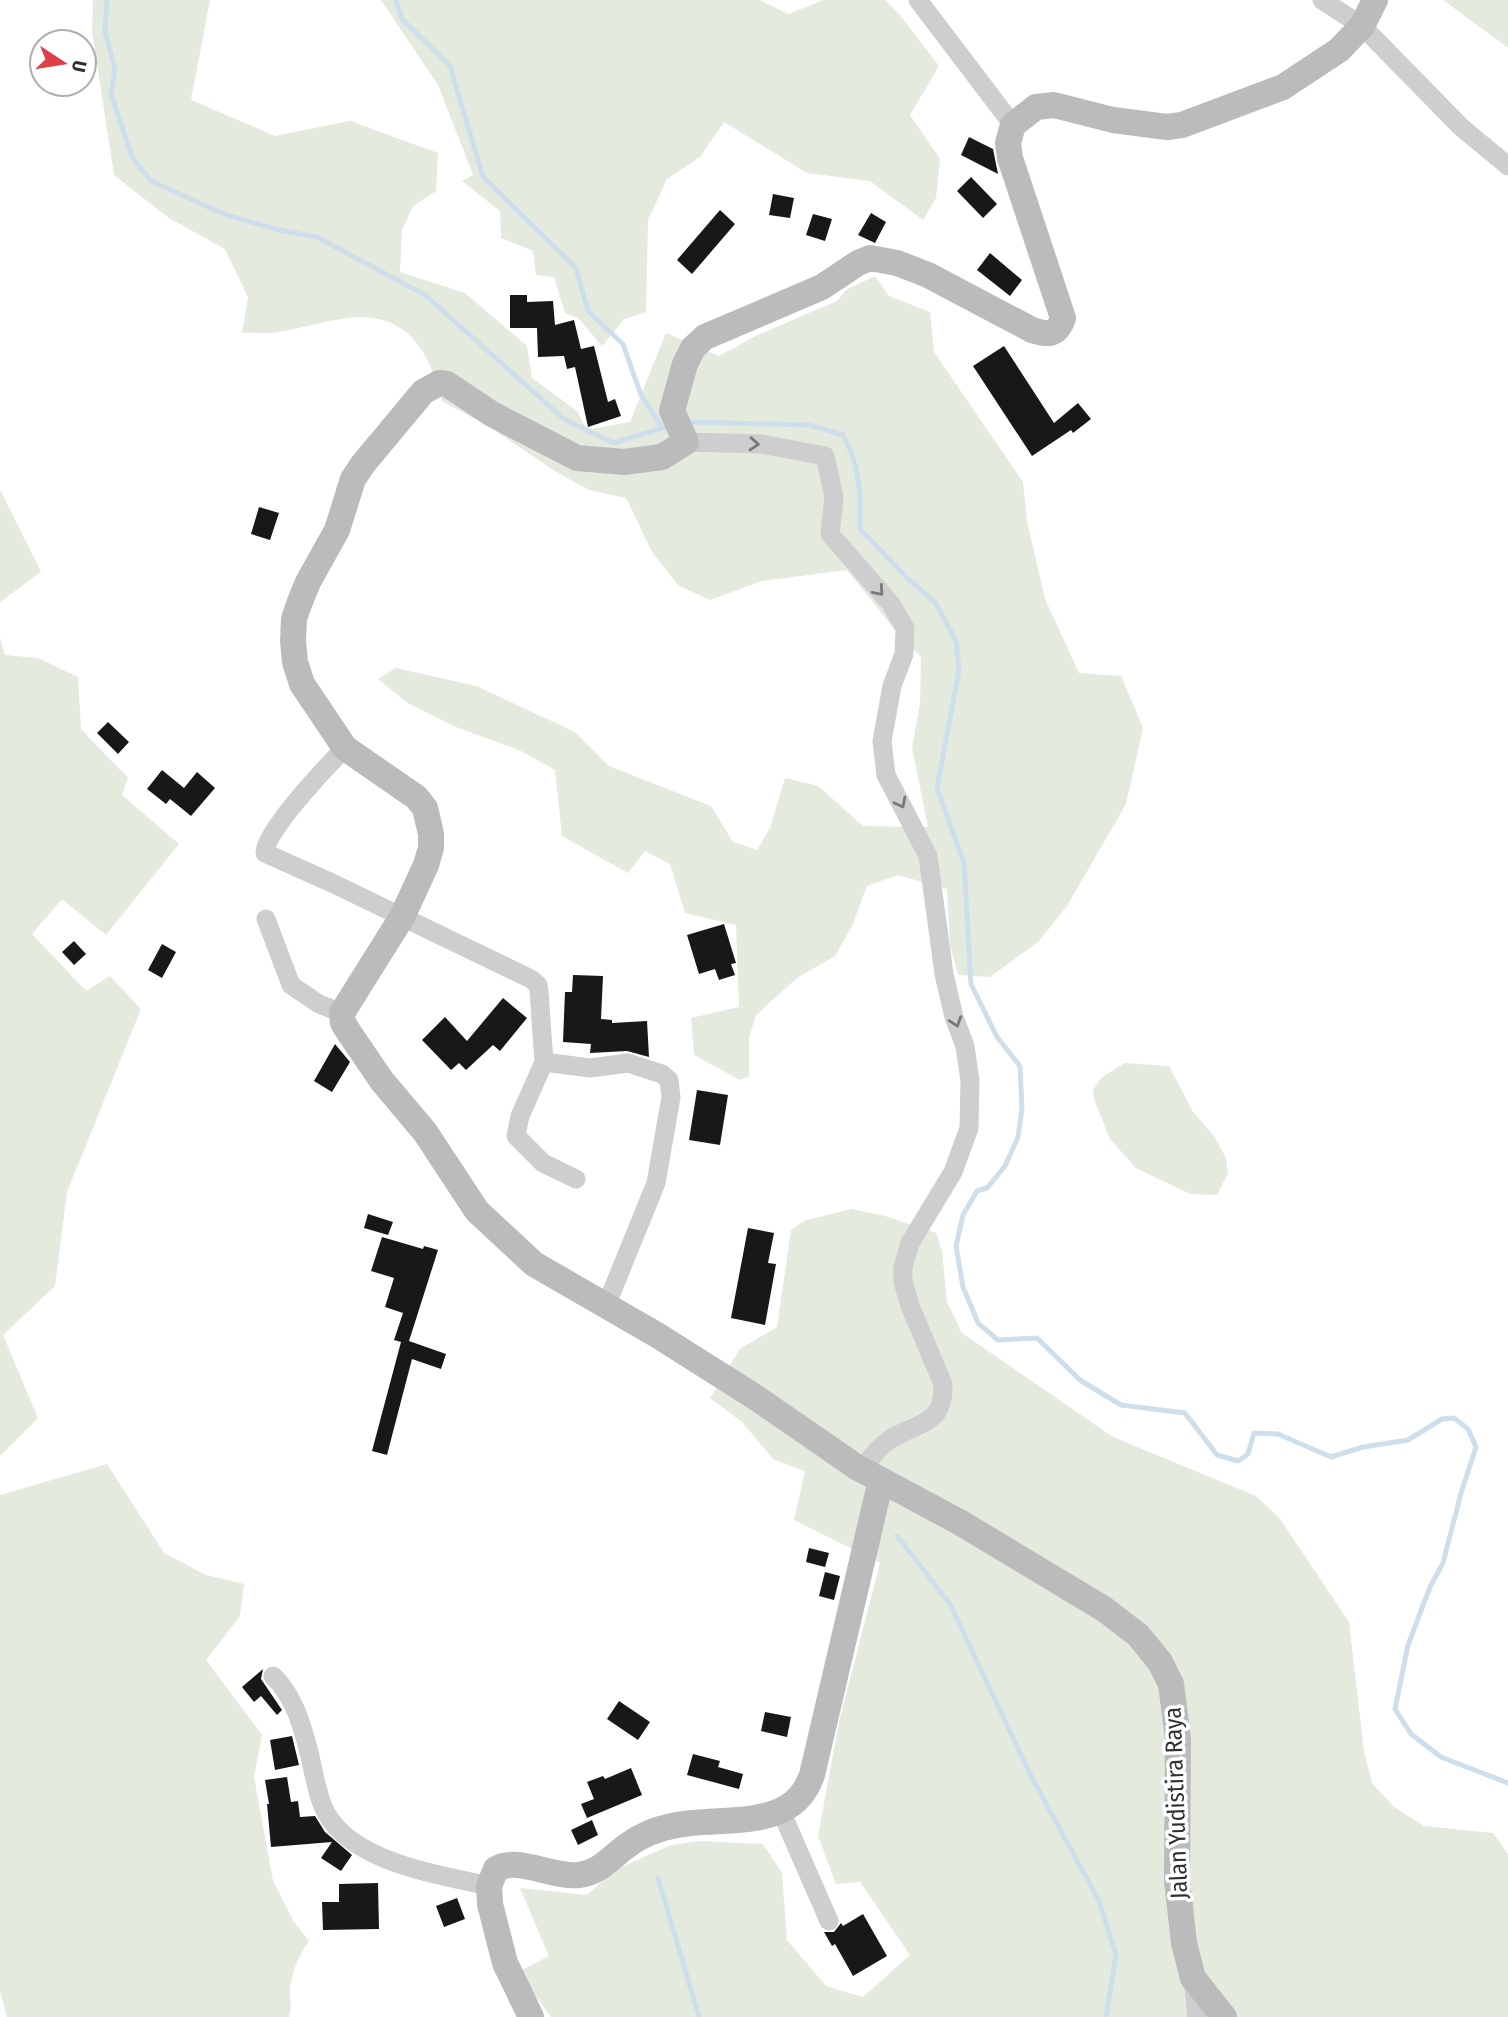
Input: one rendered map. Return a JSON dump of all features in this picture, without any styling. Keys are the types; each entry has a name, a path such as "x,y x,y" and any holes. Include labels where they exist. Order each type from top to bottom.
{"street":[{"path":"918,0 1013,125"},
{"path":"1322,0 1362,26 1461,127 1508,166"},
{"path":"267,919 291,985 319,1004 342,1013 402,917 431,848 425,808 416,797 345,748 302,684 295,662 293,641 294,619 308,582 337,530 354,479 363,464 423,392 437,384 447,384 492,414 577,458 624,462 662,457 679,428 685,364 693,348 705,337 822,287 870,258 897,262 928,275 1032,330 1049,334 1054,332 1060,328 1063,318 1010,158 1008,143 1013,125 1036,107 1054,104 1113,120 1167,127 1182,125 1283,87 1339,50 1362,26 1375,0"},
{"path":"531,2017 505,1963 490,1904 489,1886 496,1869 510,1863 534,1870 579,1875 600,1868 628,1844 672,1826 768,1815 781,1811 803,1795 812,1775 874,1453 892,1438 925,1424 935,1415 944,1396 943,1384 910,1306 903,1282 903,1267 910,1243 953,1172 969,1128 970,1081 965,1046 954,1017 944,974 928,856 886,775 882,741 892,687 904,654 905,628 891,604 830,534 834,498 825,456 679,428"},
{"path":"345,748 320,772 269,838 265,853 531,979 538,985 544,1062 520,1116 516,1136 543,1163 576,1179"},
{"name":"Jalan Yudistira Raya","path":"342,1013 343,1023 349,1034 382,1081 425,1132 477,1211 534,1264 755,1397 871,1475 961,1524 1104,1609 1138,1636 1160,1662 1171,1684 1178,1739 1177,1880 1184,1943 1193,1978 1224,2017"},
{"path":"544,1062 590,1068 628,1063 662,1074 669,1080 671,1097 656,1182 606,1306"},
{"path":"273,1676 283,1686 303,1729 323,1807 344,1836 356,1845 395,1863 489,1886"},
{"path":"781,1811 829,1921"},
{"path":"1193,1978 1197,2017"}],"shaded area":[{"path":"93,0 210,0 191,100 275,136 350,121 438,153 436,191 413,206 402,230 400,272 465,293 527,346 532,378 577,411 585,426 591,429 630,422 666,333 719,356 758,335 837,301 846,290 875,276 889,296 930,312 934,352 1023,482 1027,521 1045,599 1079,673 1121,676 1143,728 1126,804 1067,906 1039,941 990,977 958,975 950,945 947,889 898,875 867,886 853,924 835,956 797,978 756,1015 749,1038 749,1076 740,1080 694,1055 691,1018 739,1007 736,925 685,913 670,864 645,851 628,873 562,836 555,770 519,750 456,727 409,704 378,679 396,668 476,686 575,732 609,766 711,806 733,842 757,850 770,828 785,778 818,786 863,826 928,827 912,748 920,703 921,657 891,625 847,570 762,581 710,600 679,586 652,552 626,498 589,490 555,471 491,428 442,401 430,366 419,346 404,331 389,322 354,318 279,332 242,333 248,297 225,249 169,218 114,175 98,70 98,28 92,28"},
{"path":"381,0 759,0 789,14 824,0 885,0 900,15 939,66 910,115 940,159 936,198 923,220 870,181 807,173 724,122 700,157 667,179 648,220 646,312 624,319 602,346 578,318 565,313 554,277 536,275 533,251 501,238 500,211 462,181 473,175 438,85"},
{"path":"1443,0 1508,0 1508,47 1507,47"},
{"path":"0,490 41,572 0,602"},
{"path":"0,638 5,655 38,658 78,677 81,729 128,778 122,795 179,844 106,935 62,899 32,934 86,991 110,976 141,1009 67,1192 55,1286 3,1335 38,1418 0,1456"},
{"path":"1125,1063 1169,1066 1193,1112 1214,1136 1226,1158 1228,1173 1217,1195 1190,1194 1136,1168 1110,1139 1093,1090 1102,1077"},
{"path":"851,1209 885,1216 936,1233 942,1251 947,1302 962,1333 1113,1437 1256,1496 1280,1519 1349,1622 1364,1752 1372,1783 1394,1807 1424,1826 1493,1833 1508,1854 1508,2017 551,2017 518,1972 549,1956 520,1888 587,1895 615,1870 671,1845 700,1841 763,1844 782,1873 787,1940 826,1986 863,1997 910,1955 860,1882 836,1884 818,1836 839,1722 880,1563 794,1520 805,1471 773,1459 742,1422 710,1398 740,1349 777,1327 791,1230 804,1221"},
{"path":"107,1464 164,1553 206,1575 244,1584 240,1616 206,1660 262,1735 254,1777 273,1881 294,1922 309,1941 292,1976 289,2017 7,2017 0,1991 0,1495"}],"building":[{"path":"969,137 993,149 998,174 961,155"},
{"path":"971,177 997,204 983,218 957,191"},
{"path":"773,194 794,198 790,218 769,215"},
{"path":"720,210 735,224 692,274 677,260"},
{"path":"871,213 886,222 875,243 858,235"},
{"path":"813,214 832,219 825,241 806,235"},
{"path":"990,253 1022,280 1010,296 977,270"},
{"path":"510,295 527,295 527,302 553,301 555,325 574,320 581,349 594,346 608,402 615,399 621,416 588,427 575,367 567,369 564,356 538,357 537,328 510,328"},
{"path":"1004,346 1054,423 1078,403 1091,419 1073,433 1071,430 1032,456 973,366"},
{"path":"259,507 279,513 270,540 251,534"},
{"path":"108,722 129,742 118,754 97,733"},
{"path":"162,770 184,788 197,772 215,788 191,816 170,799 166,804 147,789"},
{"path":"724,924 736,963 731,964 735,975 719,980 715,969 699,974 687,935"},
{"path":"74,941 86,954 74,965 62,952"},
{"path":"162,944 176,952 162,978 148,970"},
{"path":"573,975 603,976 601,1019 612,1020 612,1023 647,1021 649,1057 627,1051 590,1053 591,1044 563,1042 565,992 572,992"},
{"path":"503,998 527,1018 500,1051 493,1045 466,1070 459,1063 451,1070 422,1040 445,1017 467,1041"},
{"path":"335,1044 350,1062 332,1092 314,1081"},
{"path":"697,1090 728,1095 720,1145 689,1140"},
{"path":"368,1214 393,1222 388,1235 364,1228"},
{"path":"748,1228 774,1233 768,1263 776,1264 765,1325 731,1318"},
{"path":"382,1237 423,1249 424,1246 438,1250 409,1341 446,1354 441,1369 412,1359 387,1455 372,1451 401,1342 394,1340 403,1313 385,1307 394,1278 371,1271"},
{"path":"809,1548 829,1553 825,1567 806,1562"},
{"path":"825,1572 840,1576 834,1600 819,1596"},
{"path":"263,1669 261,1679 282,1710 277,1715 261,1696 254,1702 242,1687"},
{"path":"619,1701 650,1722 638,1740 607,1719"},
{"path":"765,1712 791,1717 787,1737 761,1731"},
{"path":"292,1736 299,1765 275,1770 270,1740"},
{"path":"693,1754 720,1761 718,1767 743,1774 739,1789 687,1775"},
{"path":"631,1768 642,1795 587,1818 581,1804 594,1799 587,1782 603,1776 605,1779"},
{"path":"287,1777 291,1802 298,1801 300,1817 315,1816 325,1832 352,1855 341,1871 321,1858 332,1842 271,1847 265,1780"},
{"path":"592,1820 598,1835 578,1845 571,1830"},
{"path":"378,1883 379,1929 323,1930 322,1902 339,1902 339,1884"},
{"path":"457,1898 465,1919 444,1927 436,1906"},
{"path":"863,1914 887,1956 853,1976 835,1944 832,1946 824,1932 834,1932 841,1923 843,1926"}],"waterway":[{"path":"107,0 105,31 115,70 111,94 132,157 151,181 226,215 283,231 317,237 425,295 564,419 613,443 670,426"},
{"path":"396,0 402,19 450,66 483,177 576,268 588,311 623,344 641,395 662,428"},
{"path":"686,422 809,425 843,435 853,458 858,481 860,529 910,581 935,602 956,641 959,670 937,788 964,863 971,984 997,1037 1020,1066 1022,1109 1018,1137 1005,1166 987,1188 977,1191 963,1215 956,1246 963,1287 978,1323 998,1340 1037,1338 1080,1380 1121,1405 1185,1413 1217,1455 1238,1461 1248,1454 1254,1433 1278,1434 1331,1457 1363,1447 1408,1440 1442,1419 1454,1418 1468,1429 1476,1447 1443,1563 1430,1587 1408,1645 1395,1709 1411,1734 1441,1757 1508,1783"},
{"path":"897,1536 950,1604 1030,1774 1099,1901 1116,1955 1106,2017"},
{"path":"658,1878 699,2017"}]}
